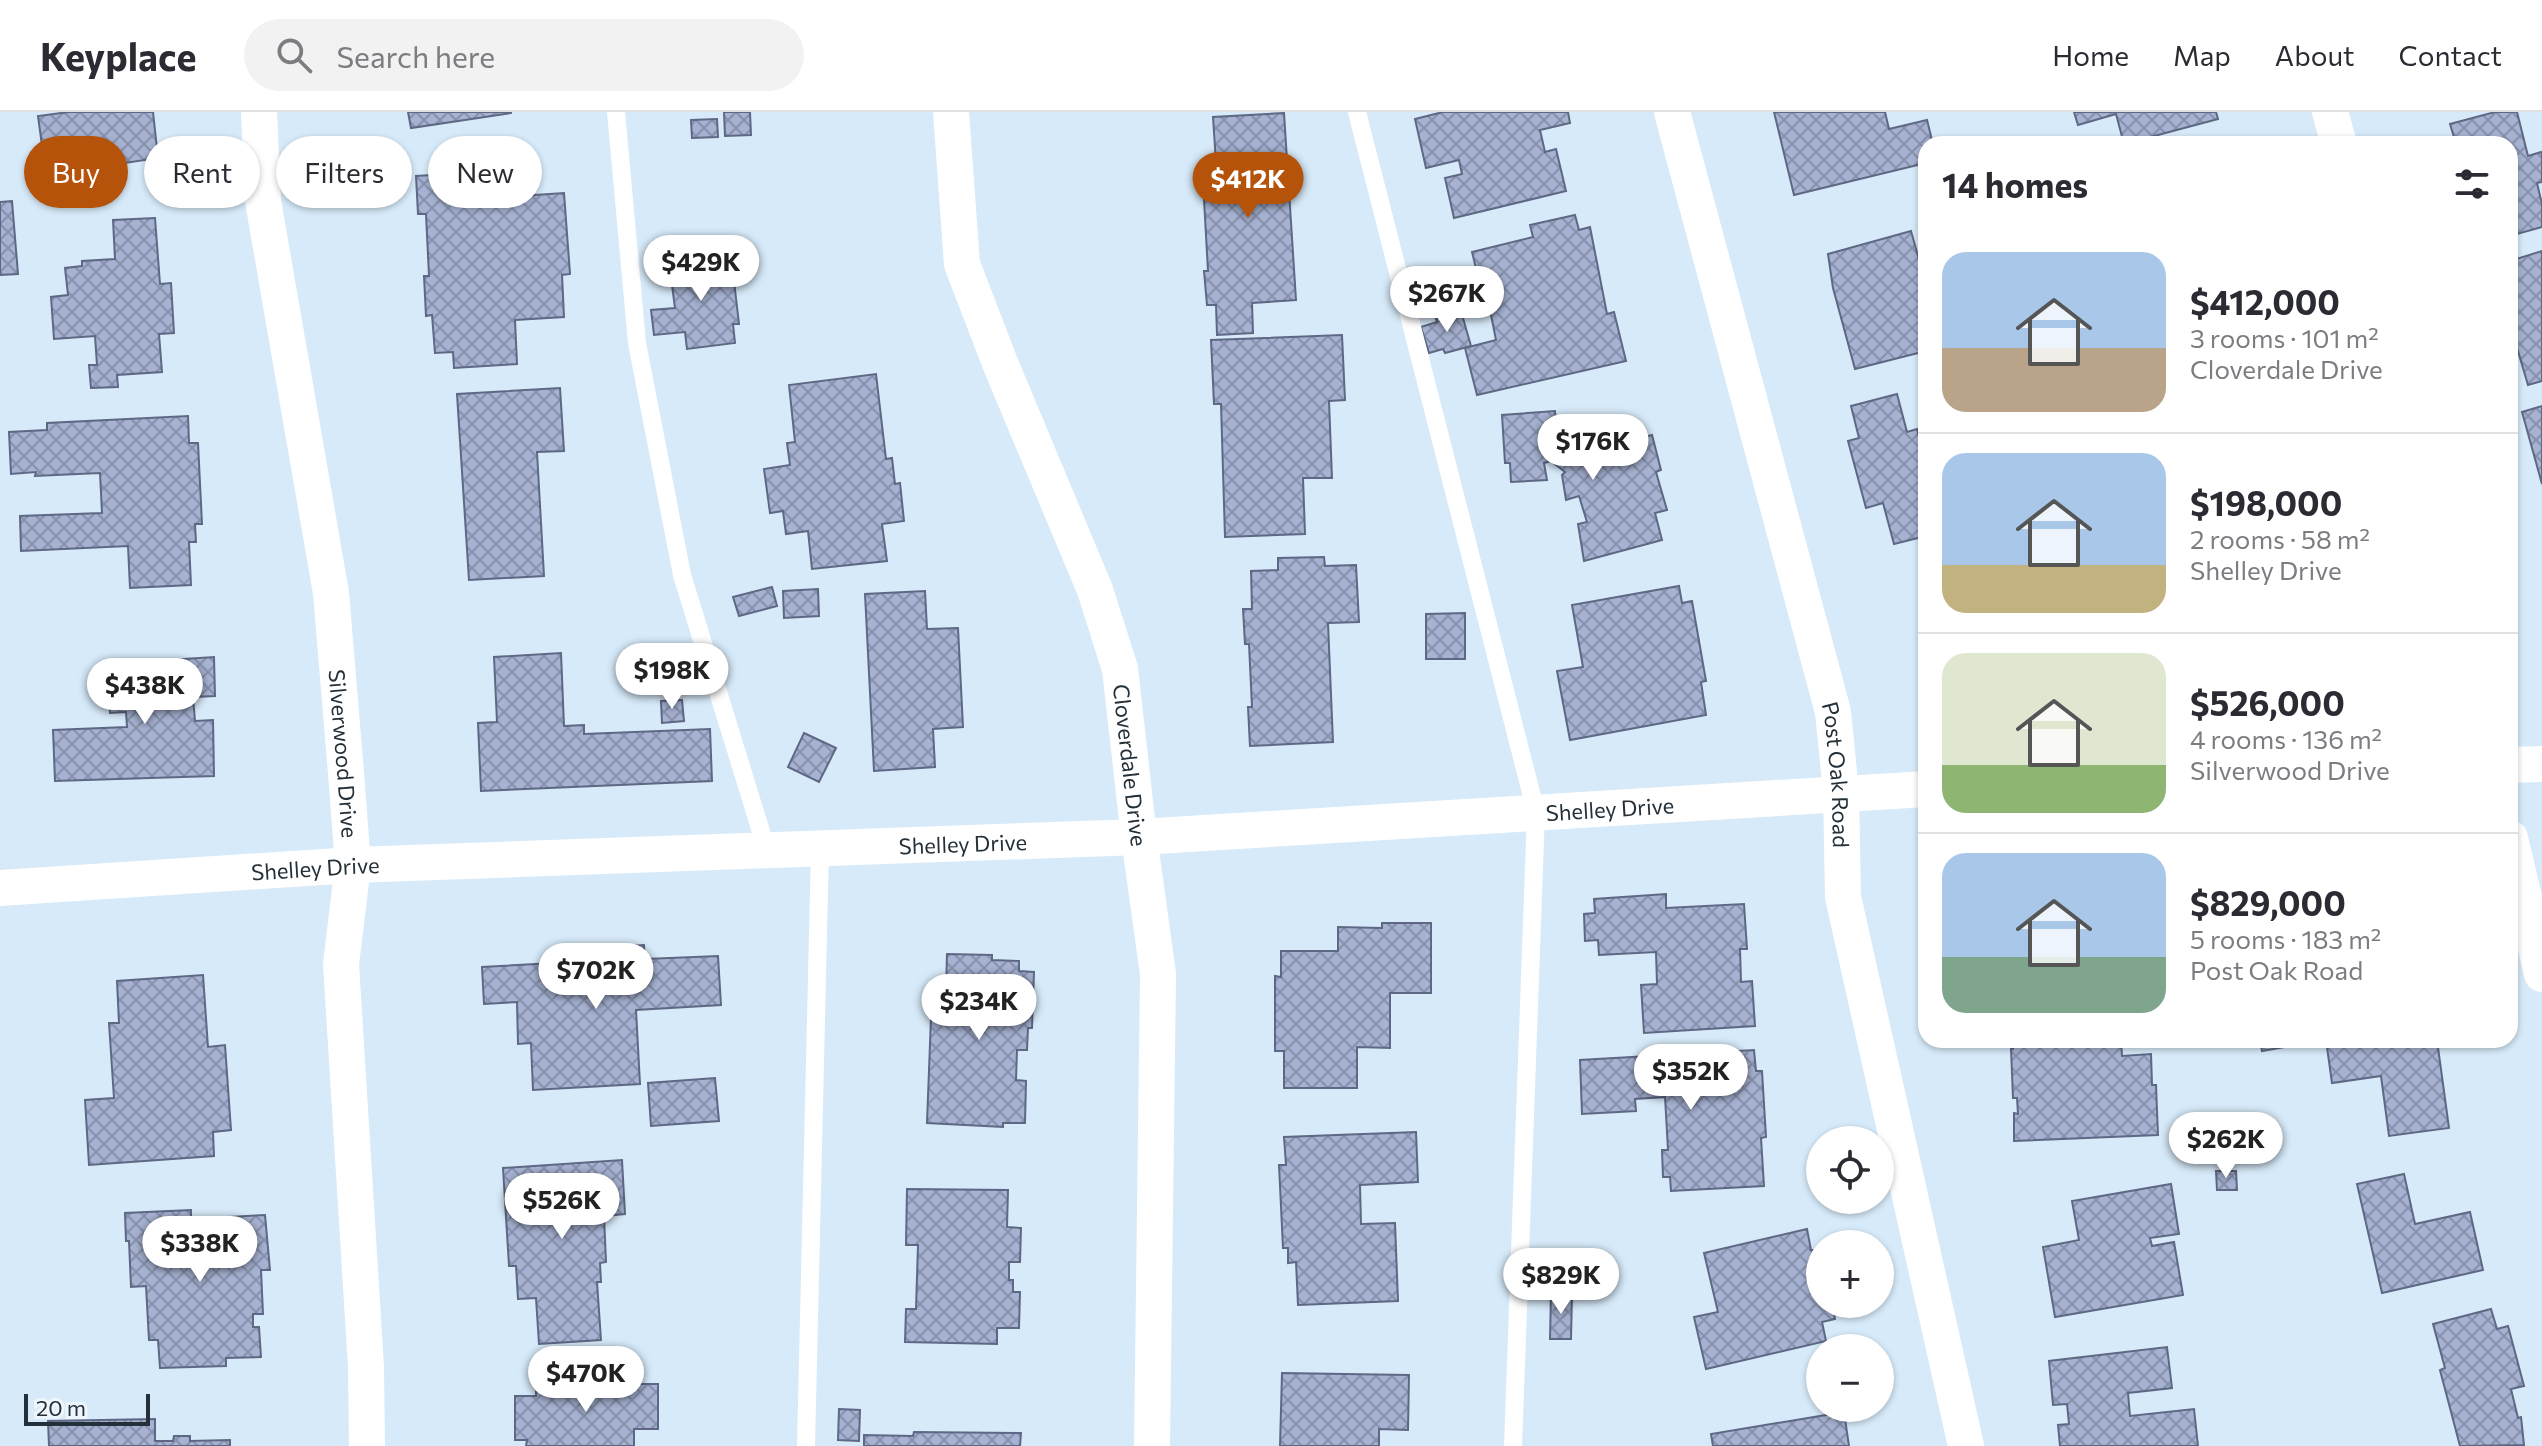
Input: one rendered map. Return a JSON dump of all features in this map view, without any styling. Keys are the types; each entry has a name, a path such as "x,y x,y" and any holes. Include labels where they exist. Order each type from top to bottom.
{"street":[{"name":"Silverwood Drive","path":"259,112 263,201 331,593 353,865 341,964 366,1367 367,1446"},
{"name":"Cloverdale Drive","path":"951,112 962,264 1095,590 1120,669 1158,974 1152,1446"},
{"name":"Post Oak Road","path":"1672,112 1833,712 1841,792 1843,897 1966,1446"},
{"path":"2330,112 2337,136"},
{"path":"2518,765 2542,764"},
{"name":"Shelley Drive","path":"0,888 353,865 1139,837 1918,789"},
{"path":"2518,872 2542,974"}],"lane":[{"path":"616,112 637,343 682,575 767,851"},
{"path":"1357,112 1536,812 1513,1446"},
{"path":"806,1446 820,848"}],"building":[{"path":"69,112 153,112 156,136 144,136 144,160 128,163 128,136 41,136 38,116"},
{"path":"408,112 511,112 511,113 411,128"},
{"path":"724,112 750,112 751,135 725,136"},
{"path":"1443,112 1568,112 1570,123 1540,130 1545,152 1556,149 1566,191 1454,218 1445,178 1462,174 1459,160 1426,168 1415,119"},
{"path":"1774,112 1885,112 1889,129 1927,120 1931,136 1918,136 1918,165 1794,195"},
{"path":"2074,112 2216,112 2218,119 2154,136 2122,136 2116,114 2078,125"},
{"path":"2495,112 2517,112 2528,156 2541,152 2542,155 2542,182 2537,183 2542,204 2542,227 2518,234 2518,136 2454,136 2450,124"},
{"path":"1284,113 1296,300 1252,303 1253,333 1217,335 1216,305 1207,305 1204,271 1208,271 1202,164 1216,163 1213,117"},
{"path":"717,119 718,137 692,138 691,120"},
{"path":"428,175 428,208 542,208 542,194 564,193 570,274 562,275 564,317 515,320 517,364 454,368 453,352 435,353 432,315 426,316 424,276 429,276 426,214 418,214 416,176"},
{"path":"12,201 18,274 0,275 0,202"},
{"path":"1575,215 1579,230 1590,227 1607,314 1614,312 1626,361 1477,395 1465,348 1496,340 1487,295 1483,297 1472,252 1533,237 1530,225"},
{"path":"155,218 160,284 171,283 174,333 159,334 162,372 117,375 118,387 91,388 89,365 97,365 95,336 54,339 51,297 68,295 65,268 82,266 82,261 115,259 113,220"},
{"path":"1911,231 1918,256 1918,353 1855,369 1833,288 1828,254"},
{"path":"2542,251 2542,381 2528,385 2518,351 2518,258"},
{"path":"731,255 739,324 733,324 735,343 687,349 685,332 654,335 651,310 675,308 669,262"},
{"path":"1461,311 1471,346 1445,353 1443,349 1429,353 1421,327"},
{"path":"1342,335 1345,400 1329,401 1332,478 1303,478 1305,534 1225,537 1221,404 1214,404 1211,340"},
{"path":"876,374 886,459 892,458 895,484 900,483 904,521 882,524 887,561 812,569 808,531 786,534 783,511 770,513 764,469 790,465 787,443 795,442 789,385"},
{"path":"560,388 564,451 537,452 544,576 469,580 457,394"},
{"path":"1897,394 1907,432 1917,429 1918,538 1894,544 1883,503 1866,508 1848,441 1859,438 1851,406"},
{"path":"2542,406 2542,484 2522,412"},
{"path":"1555,411 1558,448 1566,457 1652,435 1661,470 1656,472 1667,510 1655,513 1662,540 1584,561 1578,524 1587,522 1579,496 1566,500 1562,475 1565,472 1551,461 1544,463 1547,480 1511,482 1510,463 1505,463 1502,415"},
{"path":"188,416 189,443 198,443 202,524 195,524 196,542 189,542 191,585 130,588 128,546 21,551 20,516 102,513 100,473 11,474 9,432 47,430 47,423"},
{"path":"1324,557 1325,566 1356,565 1359,622 1328,623 1333,742 1250,746 1249,644 1245,644 1243,609 1252,609 1251,571 1278,570 1278,558"},
{"path":"1679,586 1682,603 1692,601 1706,681 1701,682 1706,715 1570,740 1557,671 1583,667 1572,605"},
{"path":"772,587 777,606 739,616 733,597"},
{"path":"818,589 819,616 784,618 783,591"},
{"path":"925,591 927,629 958,628 963,727 933,729 935,767 874,771 865,594"},
{"path":"1465,613 1465,659 1426,659 1426,614"},
{"path":"561,653 564,726 584,725 584,734 710,729 712,781 481,791 478,723 497,722 494,657"},
{"path":"214,657 215,696 193,697 195,721 213,720 214,776 55,781 53,730 127,727 126,712 110,713 107,664"},
{"path":"682,700 684,721 662,723 661,701"},
{"path":"804,733 836,748 819,782 788,767"},
{"path":"1666,894 1666,908 1744,904 1747,949 1740,949 1741,982 1752,981 1755,1026 1644,1033 1641,985 1657,984 1656,952 1599,955 1598,940 1585,941 1584,914 1595,913 1594,899"},
{"path":"1382,923 1431,923 1431,993 1390,993 1390,1048 1357,1047 1357,1088 1284,1088 1284,1051 1275,1051 1275,976 1281,977 1281,951 1338,951 1338,927 1382,928"},
{"path":"644,945 645,959 718,956 721,1005 636,1010 640,1084 533,1090 531,1043 518,1044 517,1002 484,1004 482,967 553,963 554,972 596,970 594,948"},
{"path":"947,954 992,955 992,960 1019,961 1019,971 1034,972 1032,1028 1028,1028 1027,1050 1017,1050 1016,1080 1026,1081 1025,1123 1003,1123 1003,1127 927,1123 932,991 946,991"},
{"path":"203,975 208,1047 225,1045 231,1130 213,1132 214,1156 89,1165 85,1100 114,1098 109,1023 119,1023 117,981"},
{"path":"2122,1048 2122,1056 2151,1054 2158,1135 2014,1141 2014,1113 2018,1114 2017,1098 2013,1098 2013,1049"},
{"path":"2327,1048 2438,1048 2449,1128 2389,1136 2381,1076 2332,1083"},
{"path":"1754,1050 1756,1071 1762,1071 1766,1137 1761,1138 1764,1186 1671,1191 1670,1177 1663,1177 1662,1150 1668,1150 1665,1097 1635,1099 1636,1111 1582,1114 1580,1060"},
{"path":"715,1078 719,1121 651,1126 648,1083"},
{"path":"1416,1132 1418,1182 1360,1185 1361,1224 1395,1223 1398,1301 1298,1305 1296,1262 1288,1263 1288,1248 1283,1248 1279,1165 1286,1165 1284,1137"},
{"path":"622,1160 625,1214 604,1216 606,1262 600,1263 601,1282 597,1282 601,1340 539,1344 536,1298 518,1299 516,1266 509,1266 503,1168"},
{"path":"2216,1171 2236,1171 2237,1190 2217,1190"},
{"path":"2404,1174 2415,1224 2470,1212 2483,1270 2382,1293 2357,1184"},
{"path":"2171,1184 2179,1234 2150,1238 2152,1246 2174,1242 2183,1295 2055,1317 2043,1247 2079,1240 2072,1201"},
{"path":"907,1189 1008,1190 1007,1227 1021,1228 1020,1262 1009,1262 1013,1292 1020,1292 1019,1328 997,1328 997,1344 905,1342 906,1309 916,1309 918,1245 906,1245"},
{"path":"191,1210 191,1219 265,1215 270,1270 261,1270 263,1314 253,1314 253,1327 259,1327 261,1357 226,1358 226,1366 160,1368 158,1340 149,1340 146,1286 131,1287 125,1213"},
{"path":"1807,1229 1806,1318 1835,1319 1822,1322 1825,1334 1806,1334 1806,1346 1706,1369 1694,1317 1718,1312 1704,1253"},
{"path":"1551,1293 1572,1294 1571,1339 1550,1339"},
{"path":"2491,1309 2497,1329 2508,1326 2524,1386 2511,1389 2518,1418 2521,1417 2524,1445 2460,1446 2440,1370 2445,1368 2433,1324"},
{"path":"2167,1347 2172,1388 2128,1393 2130,1416 2194,1409 2198,1446 2060,1446 2058,1425 2069,1424 2067,1404 2053,1405 2049,1361"},
{"path":"1282,1373 1409,1375 1408,1430 1379,1429 1379,1446 1280,1446"},
{"path":"536,1384 658,1384 658,1429 634,1429 634,1446 526,1446 527,1440 515,1440 515,1396 536,1396"},
{"path":"839,1409 860,1410 859,1441 838,1440"},
{"path":"1806,1418 1806,1422 1845,1422 1849,1446 1713,1446 1711,1434"},
{"path":"155,1419 155,1441 173,1441 174,1436 190,1436 190,1441 230,1440 230,1446 49,1446 48,1421"},
{"path":"914,1432 1021,1433 1020,1446 864,1446 864,1435 913,1436"}]}
